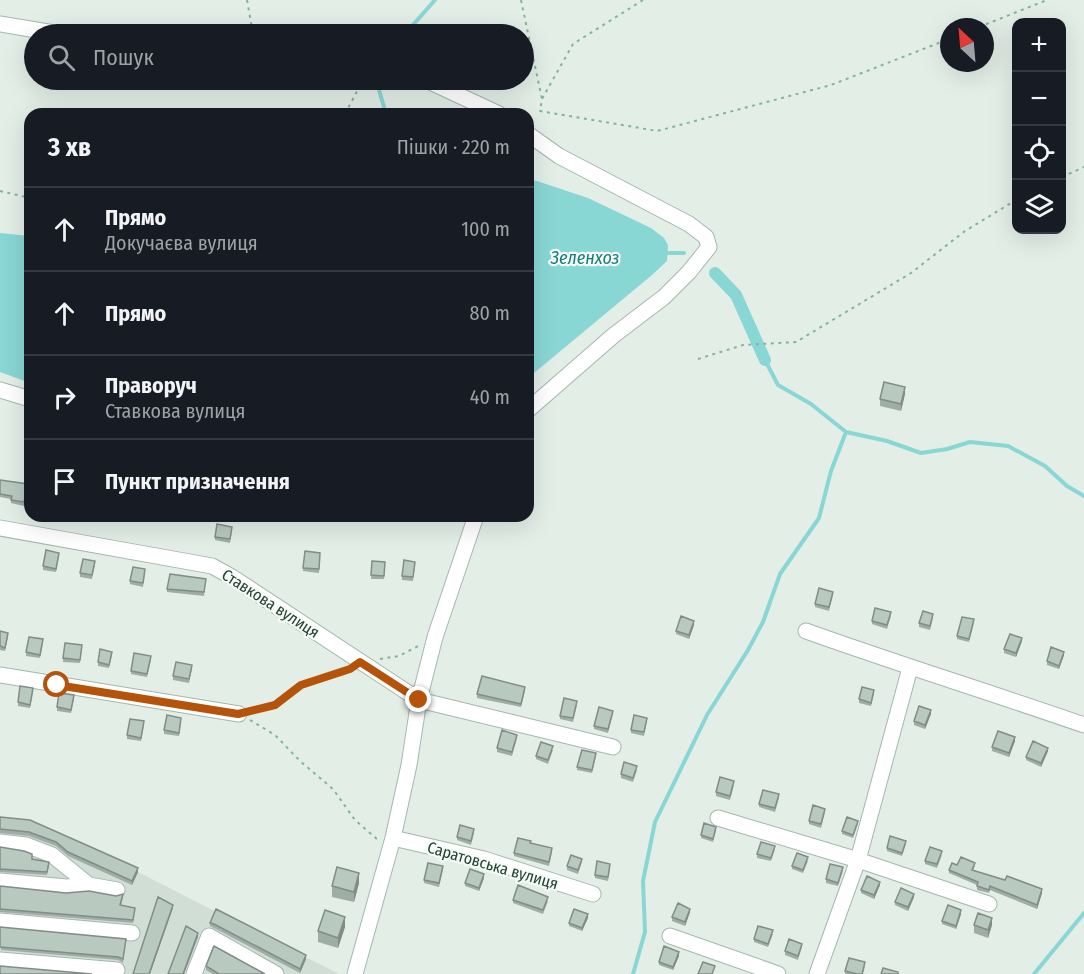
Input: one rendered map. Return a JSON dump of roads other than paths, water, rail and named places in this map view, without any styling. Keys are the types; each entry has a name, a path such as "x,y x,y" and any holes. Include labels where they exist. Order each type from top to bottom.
{"street":[{"path":"0,24 24,28"},
{"path":"447,90 486,108"},
{"path":"534,138 559,156 689,224 706,237 709,247 689,272 664,297 614,335 534,405"},
{"path":"0,390 24,397"},
{"path":"355,974 391,844 409,765 419,700 435,637 474,522"},
{"name":"Ставкова вулиця","path":"0,528 212,566 419,700"},
{"path":"806,631 1084,725"},
{"path":"817,974 858,860 910,668"},
{"path":"0,675 238,714"},
{"path":"419,700 613,747"},
{"path":"718,818 858,860 989,904"},
{"path":"0,842 26,844 52,855 89,885"},
{"name":"Саратовська вулиця","path":"391,844 484,859 593,894"},
{"path":"0,881 67,886 89,885 117,890"},
{"path":"0,921 132,933"},
{"path":"194,974 209,936 276,974"},
{"path":"670,936 778,974"},
{"path":"0,960 117,970"}],"water":[{"name":"Зеленхоз","path":"534,181 588,198 651,228 664,238 668,245 667,261 534,373"},
{"path":"0,233 24,235 24,381 0,372"}],"waterway":[{"path":"414,24 435,0"},
{"path":"379,90 384,108"},
{"path":"662,253 684,253"},
{"path":"715,273 736,295 765,360"},
{"path":"765,360 778,385 811,404 846,432 887,441 921,453 970,442 1008,446 1045,466 1067,486 1084,496"},
{"path":"633,974 645,932 643,881 655,822 707,715 763,622 780,574 819,518 831,471 846,432"},
{"path":"1034,974 1084,913"}]}
